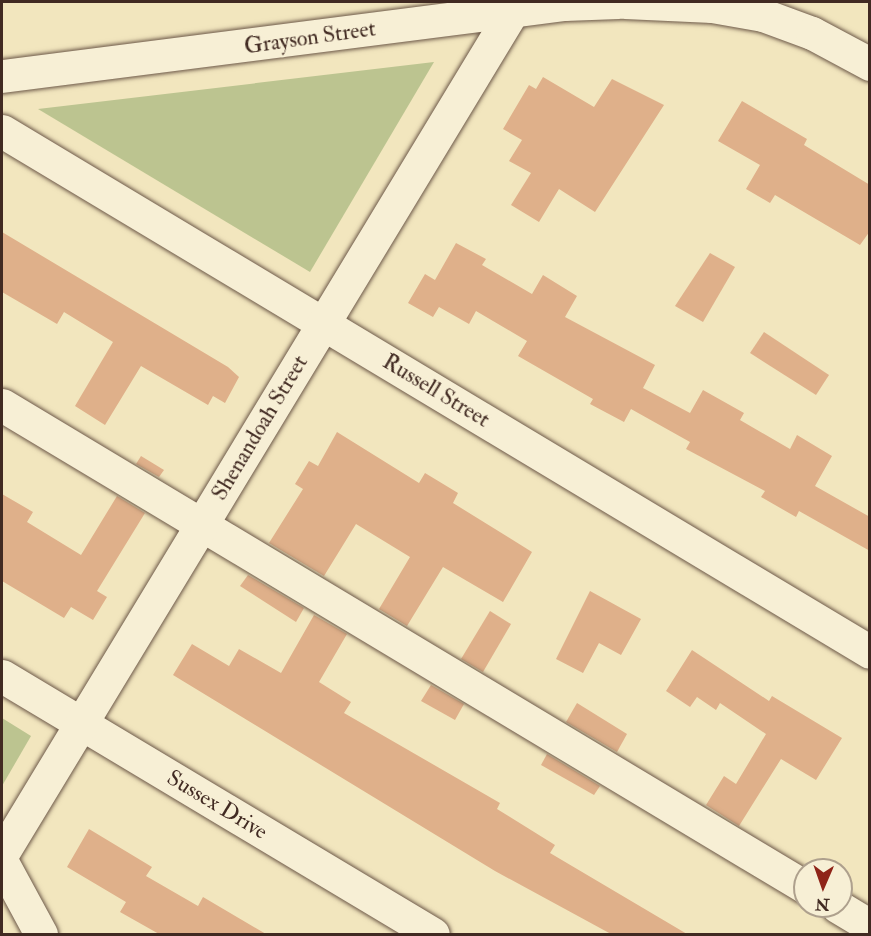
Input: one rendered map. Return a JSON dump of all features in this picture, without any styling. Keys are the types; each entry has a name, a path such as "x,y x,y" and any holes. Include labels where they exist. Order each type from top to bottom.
{"street":[{"name":"Grayson Street","path":"2,76 515,6 618,2"},
{"path":"625,2 712,6 763,15 812,33 870,64"},
{"name":"Shenandoah Street","path":"2,854 515,6"},
{"name":"Russell Street","path":"2,131 870,652"},
{"path":"2,405 793,879"},
{"name":"Sussex Drive","path":"2,676 433,934"},
{"path":"2,862 41,934"},
{"path":"853,916 870,926"}],"green space":[{"path":"434,62 310,272 38,109"},
{"path":"2,718 31,736 2,786"}],"building":[{"path":"543,77 594,107 612,79 664,105 595,212 559,189 539,222 511,205 531,173 509,161 522,140 503,129 529,85 536,89"},
{"path":"742,101 807,139 804,145 870,185 870,231 860,245 775,195 770,203 746,189 760,165 718,141"},
{"path":"2,232 228,367 239,377 225,403 213,396 208,405 141,366 105,425 75,406 113,342 64,312 57,324 2,292"},
{"path":"456,243 486,259 482,265 532,294 543,275 577,296 565,317 655,365 643,388 690,413 703,390 744,413 740,420 790,449 797,435 832,456 815,486 870,517 870,551 799,511 796,517 761,497 765,491 686,449 690,442 631,409 624,422 590,404 593,399 518,356 527,341 476,311 469,324 439,307 433,317 408,303 425,274 435,280"},
{"path":"710,253 735,267 703,322 675,306"},
{"path":"764,332 829,375 816,395 750,353"},
{"path":"337,432 419,483 425,473 458,493 453,503 532,552 503,602 443,567 407,626 379,609 410,557 356,524 324,576 269,543 303,489 295,484 309,461 318,466"},
{"path":"141,456 164,470 159,477 136,464"},
{"path":"2,494 33,512 27,522 81,555 117,496 145,513 97,591 107,597 93,620 71,607 64,618 2,581"},
{"path":"248,575 304,608 296,622 240,586"},
{"path":"590,591 641,619 621,655 599,643 583,673 556,659"},
{"path":"490,611 511,624 483,672 461,659"},
{"path":"314,615 347,634 319,682 351,702 344,713 500,803 497,809 555,845 550,853 687,934 611,934 495,871 173,675 192,644 229,666 239,649 281,673"},
{"path":"692,650 769,701 772,696 842,738 816,780 781,759 739,826 706,805 724,776 736,784 766,734 720,703 716,710 697,697 690,707 666,691"},
{"path":"431,685 464,704 455,720 421,701"},
{"path":"577,703 627,734 617,752 566,722"},
{"path":"547,754 600,786 594,795 541,765"},
{"path":"89,829 152,867 146,876 198,906 203,897 266,934 159,934 120,912 126,902 67,867"}]}
